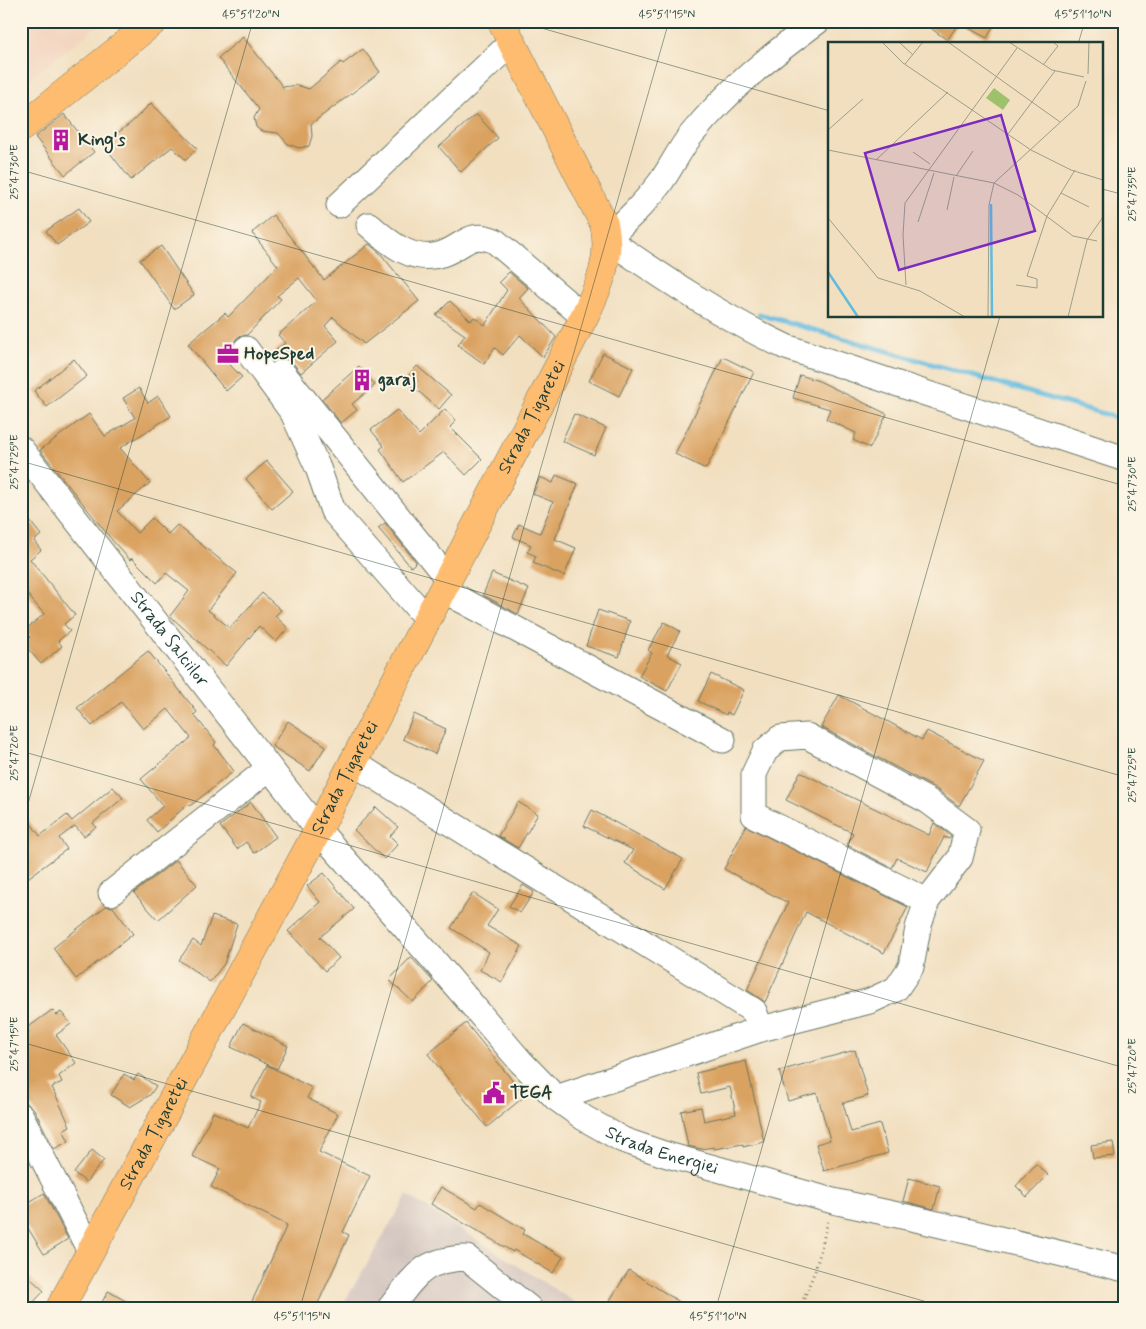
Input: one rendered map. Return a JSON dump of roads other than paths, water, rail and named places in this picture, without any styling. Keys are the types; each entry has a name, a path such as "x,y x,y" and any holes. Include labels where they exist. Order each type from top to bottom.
{"main road":[{"path":"21,128 154,21"},
{"path":"506,32 598,211 607,238"},
{"name":"Strada Țigaretei","path":"60,1308 318,830 584,317 601,281 606,261 607,238"}],"street":[{"path":"818,21 771,55 730,90 690,137 660,183 635,213 607,238 707,306 746,328 786,347 1125,459"},
{"path":"339,205 506,32"},
{"path":"369,226 387,242 408,253 426,256 441,254 471,237 483,236 496,241 584,317"},
{"path":"427,619 334,511 318,468 293,413 254,347 445,584 723,740"},
{"name":"Strada Salciilor","path":"21,449 268,769 318,830"},
{"path":"556,1098 761,1029 870,1001 896,989 912,967 918,928 927,901 960,858 966,830 961,824 928,801 807,736 780,738 765,750 754,774 754,816 927,901"},
{"path":"352,762 754,1011 761,1029"},
{"path":"111,893 268,769"},
{"name":"Strada Energiei","path":"318,830 432,958 521,1062 556,1098 584,1118 623,1140 664,1154 833,1201 1125,1269"},
{"path":"21,1116 90,1251"},
{"path":"390,1308 420,1271 445,1258 467,1258 530,1308"}],"waterway":[{"path":"759,314 1125,420"}],"place":[{"name":"King's","path":"61,140"},
{"name":"HopeSped","path":"228,354"},
{"name":"garaj","path":"362,380"},
{"name":"TEGA","path":"494,1093"}]}
